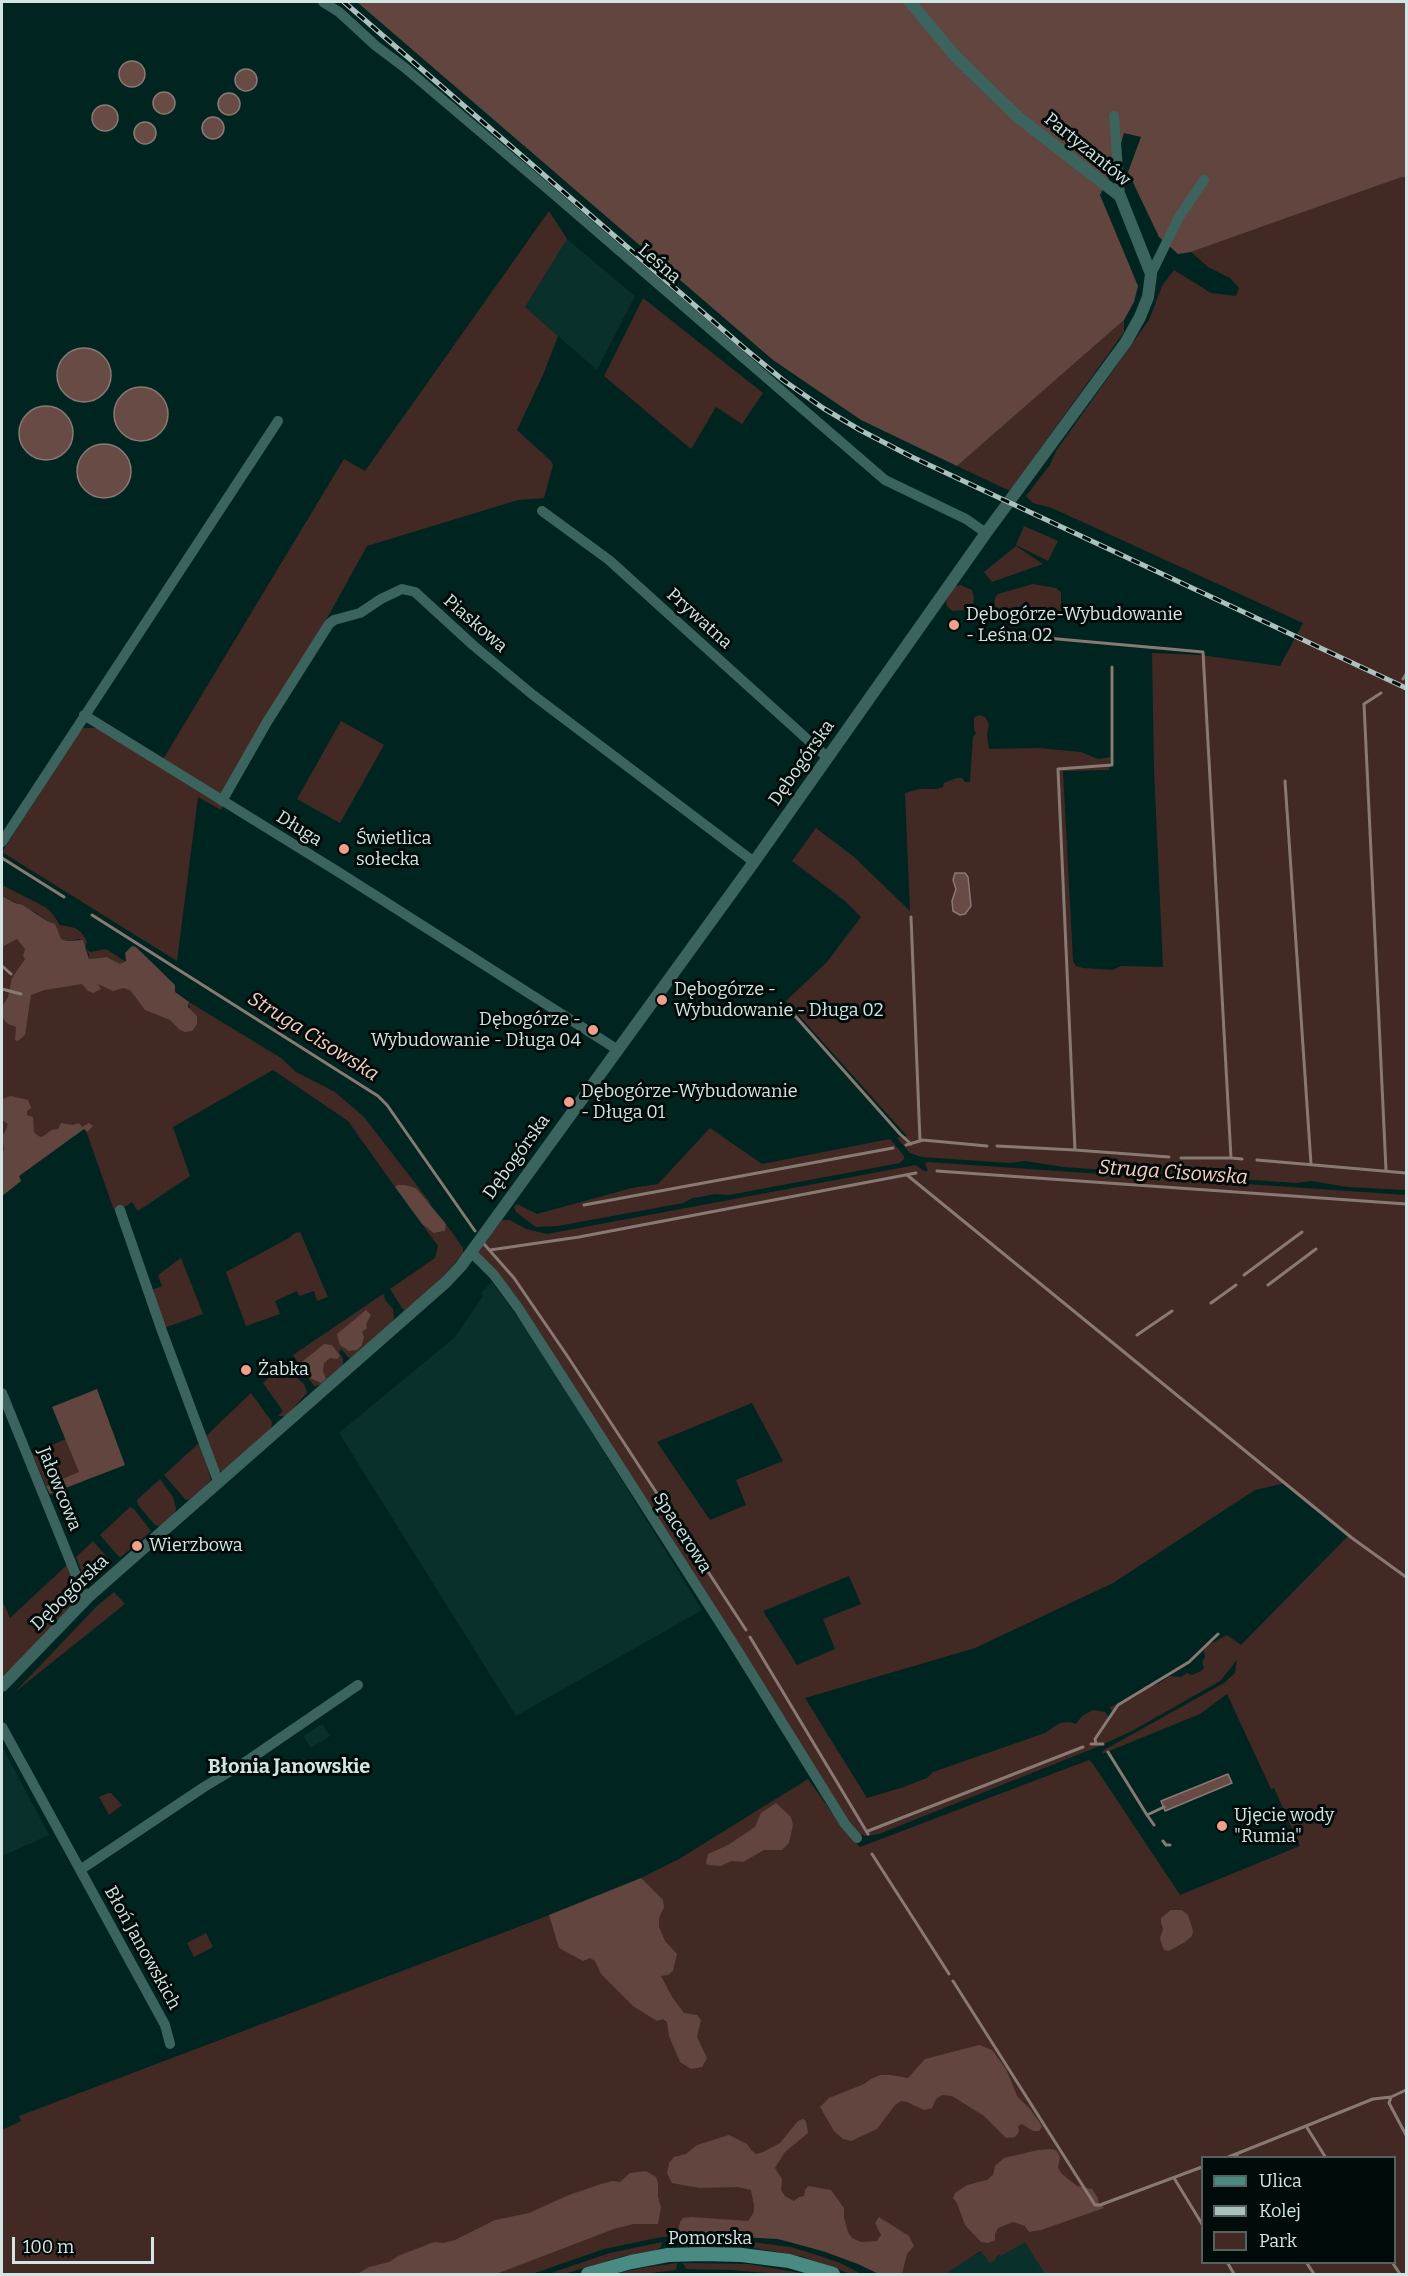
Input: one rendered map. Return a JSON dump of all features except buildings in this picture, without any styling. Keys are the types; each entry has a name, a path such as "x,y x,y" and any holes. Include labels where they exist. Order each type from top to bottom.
{"main road":[{"name":"Pomorska","path":"588,2274 668,2255 703,2254 742,2255 789,2261 832,2274"}],"street":[{"name":"Leśna","path":"323,2 339,12 376,46 549,190 885,480 966,519 986,533"},
{"name":"Partyzantów","path":"910,2 956,57 1018,118 1120,196 1151,274"},
{"path":"1114,116 1120,196"},
{"path":"986,533 1130,336 1145,308 1151,274 1179,217 1204,180"},
{"path":"2,842 278,421"},
{"name":"Prywatna","path":"542,511 609,560 828,758"},
{"name":"Dębogórska","path":"2,1686 87,1597 446,1282 471,1252 754,862 986,533"},
{"name":"Piaskowa","path":"222,801 267,722 329,624 334,620 360,613 402,589 415,592 532,695 754,862"},
{"name":"Długa","path":"84,715 618,1050"},
{"path":"120,1210 218,1481"},
{"name":"Spacerowa","path":"471,1252 494,1275 525,1319 731,1640 845,1824 857,1838"},
{"name":"Jałowcowa","path":"2,1393 82,1590 87,1597"},
{"path":"80,1870 358,1685"},
{"name":"Błoń Janowskich","path":"2,1726 165,2025 170,2043"}],"shaded area":[{"path":"357,2 1406,2 1406,177 1191,252 1178,254 1159,237 1128,172 1141,137 1124,133 1114,168 1100,195 1138,286 1134,302 1124,320 957,466 861,420 773,360"},
{"path":"132,61 141,65 145,74 141,83 132,87 123,83 119,74 123,65"},
{"path":"242,69 250,69 257,76 257,84 250,91 242,91 235,84 235,76"},
{"path":"160,92 168,92 175,99 175,107 168,114 160,114 153,107 153,99"},
{"path":"225,93 233,93 240,100 240,108 233,115 225,115 218,108 218,100"},
{"path":"105,105 114,109 118,118 114,127 105,131 96,127 92,118 96,109"},
{"path":"209,117 217,117 224,124 224,132 217,139 209,139 202,132 202,124"},
{"path":"141,122 149,122 156,129 156,137 149,144 141,144 134,137 134,129"},
{"path":"567,239 635,296 597,370 525,307"},
{"path":"84,348 94,350 103,356 109,365 111,375 109,385 103,394 94,400 84,402 74,400 65,394 59,385 57,375 59,365 65,356 74,350"},
{"path":"141,387 151,389 160,395 166,404 168,414 166,424 160,433 151,439 141,441 131,439 122,433 116,424 114,414 116,404 122,395 131,389"},
{"path":"46,406 56,408 65,414 71,423 73,433 71,443 65,452 56,458 46,460 36,458 27,452 21,443 19,433 21,423 27,414 36,408"},
{"path":"104,444 114,446 123,452 129,461 131,471 129,481 123,490 114,496 104,498 94,496 85,490 79,481 77,471 79,461 85,452 94,446"},
{"path":"955,873 965,873 968,877 971,906 965,914 960,915 953,911 952,901 956,889 953,880"},
{"path":"2,896 23,905 55,924 61,939 83,940 89,959 107,957 120,964 126,961 125,953 132,946 136,947 175,985 175,992 189,1002 188,1007 197,1016 197,1024 192,1031 185,1032 170,1020 145,1010 130,990 123,988 113,991 98,984 101,989 93,993 82,984 45,990 31,995 25,1035 18,1041 15,1040 16,1027 4,1020 2,1007 8,997 12,978 25,959 23,956 25,949 17,939 2,947"},
{"path":"11,1096 28,1100 31,1108 27,1111 27,1115 33,1117 34,1132 38,1136 42,1137 58,1129 61,1123 73,1125 79,1123 82,1127 89,1123 93,1126 87,1132 84,1129 19,1176 21,1181 2,1196 2,1153 4,1150 2,1135 8,1124 2,1120 2,1099"},
{"path":"398,1185 416,1188 446,1224 445,1231 434,1233 422,1224 395,1187"},
{"path":"492,1282 539,1347 702,1610 516,1716 339,1433 455,1337 483,1296 481,1293"},
{"path":"366,1310 371,1315 366,1324 367,1328 362,1332 364,1337 362,1345 357,1350 349,1351 340,1345 337,1334"},
{"path":"324,1344 332,1345 340,1356 337,1359 330,1358 324,1363 323,1371 326,1379 321,1383 308,1377 302,1362"},
{"path":"97,1389 125,1465 50,1494 46,1486 79,1472 52,1407"},
{"path":"322,1724 330,1736 311,1748 303,1736"},
{"path":"2,1746 49,1835 2,1856"},
{"path":"1228,1774 1232,1783 1165,1811 1161,1801"},
{"path":"776,1803 791,1817 793,1825 789,1843 782,1850 764,1850 743,1862 731,1861 721,1866 706,1863 708,1854 728,1845 755,1827 761,1813"},
{"path":"641,1878 663,1900 664,1907 659,1918 659,1927 665,1941 677,1954 673,1971 661,1976 684,2013 697,2015 701,2020 697,2037 707,2058 702,2067 691,2069 680,2062 669,2036 667,2022 663,2019 657,2021 633,2006 601,1974 595,1961 590,1958 583,1961 559,1948 549,1915"},
{"path":"1171,1910 1182,1910 1188,1915 1193,1931 1192,1936 1185,1942 1169,1951 1164,1950 1160,1938 1163,1929 1161,1918"},
{"path":"979,2045 992,2050 1006,2069 1017,2096 1040,2123 1042,2127 1039,2131 1033,2131 1022,2124 1018,2126 1019,2132 1015,2137 1006,2138 984,2116 952,2096 942,2095 936,2099 932,2108 924,2110 901,2101 895,2105 877,2129 851,2141 843,2139 834,2131 820,2107 829,2098 880,2075 908,2078 925,2059"},
{"path":"803,2119 806,2121 808,2133 785,2152 775,2168 782,2179 781,2190 785,2196 794,2201 804,2196 808,2186 831,2190 844,2208 848,2232 852,2238 861,2242 877,2241 881,2235 875,2223 879,2217 909,2236 914,2246 907,2254 902,2274 879,2274 826,2252 778,2239 677,2236 683,2218 748,2221 754,2212 754,2205 751,2190 738,2187 699,2188 672,2183 667,2173 669,2163 674,2157 686,2154 697,2145 729,2135 747,2144 756,2154 763,2152 780,2143 798,2121"},
{"path":"1052,2149 1057,2151 1060,2157 1058,2168 1062,2174 1077,2186 1092,2189 1098,2202 1104,2208 1029,2232 1025,2226 1013,2222 998,2228 995,2240 988,2243 981,2242 965,2225 953,2198 955,2193 967,2185 987,2180 993,2175 995,2166 1004,2158"},
{"path":"646,2171 656,2177 658,2183 661,2207 658,2224 633,2224 614,2229 496,2274 357,2274 369,2267 389,2262 398,2256 434,2242 444,2243 455,2240 495,2220 529,2213 601,2184 612,2181 620,2182 630,2173"},
{"path":"1018,2234 1068,2274 937,2274 945,2270"}],"green space":[{"path":"1406,177 1406,1190 1348,1187 1311,1181 1296,1183 1064,1167 1025,1161 1010,1163 921,1157 910,1153 897,1138 907,1136 786,1001 827,962 861,917 845,901 792,861 816,828 854,857 910,911 905,793 919,789 937,789 943,787 944,783 957,778 970,782 973,737 976,733 974,718 979,715 985,717 989,724 987,735 989,749 1038,748 1081,752 1098,759 1110,757 1109,770 1063,771 1073,961 1076,966 1083,968 1113,970 1121,966 1163,967 1154,769 1152,653 1200,655 1280,666 1303,623 1052,508 1033,503 1026,496 1050,465 1056,451 1149,320 1162,286 1174,270 1211,293 1236,296 1239,288 1230,278 1208,267 1191,252"},
{"path":"549,211 567,239 525,307 558,336 543,375 517,430 553,465 544,498 518,500 367,546 221,810 198,797 177,961 2,852 82,728 98,728 159,766 344,459 365,471"},
{"path":"643,298 763,393 742,424 716,407 691,449 604,376"},
{"path":"1124,320 1124,332 1010,491 957,466"},
{"path":"1024,526 1058,541 1048,561 1016,545"},
{"path":"1016,546 1043,564 992,582 984,572"},
{"path":"1033,584 1056,588 1061,592 1061,615 1051,622 994,613 995,598 998,594"},
{"path":"960,585 972,590 973,603 965,610 952,611 946,601 954,587"},
{"path":"341,721 384,745 340,823 297,799"},
{"path":"2,885 45,907 60,925 75,928 81,932 87,941 85,948 80,939 67,941 61,939 47,921 35,912 2,896"},
{"path":"2,925 190,1010 189,1002 281,1058 296,1072 335,1092 364,1117 432,1205 424,1200 416,1188 406,1185 395,1187 348,1121 273,1070 173,1127 190,1176 138,1211 132,1202 123,1208 122,1206 114,1210 85,1128 19,1176 21,1181 2,1196"},
{"path":"86,949 90,952 106,949 126,962 120,964 107,957 89,959"},
{"path":"710,1128 762,1164 890,1139 904,1159 900,1163 729,1195 716,1194 693,1198 683,1203 558,1226 536,1227 516,1212 514,1207 517,1204 537,1214 632,1188 658,1184"},
{"path":"927,1162 1406,1195 1406,2274 1045,2274 1025,2242 1001,2256 1000,2254 990,2263 981,2251 948,2272 949,2274 879,2274 802,2244 778,2239 702,2235 661,2237 604,2249 532,2274 2,2274 2,2130 21,2121 19,2116 621,1888 679,1859 808,1779 847,1834 860,1847 1089,1760 1180,1895 1300,1846 1227,1694 1200,1714 1102,1754 1104,1750 1224,1683 1235,1673 1237,1660 1220,1681 1132,1731 879,1834 866,1836 859,1834 852,1827 769,1693 477,1254 502,1220 510,1220 526,1229 547,1234 916,1165 928,1171 925,1164","holes":["752,1403 783,1461 736,1480 746,1505 710,1520 657,1442","1285,1483 1349,1535 1241,1645 1227,1635 1206,1646 1202,1662 1204,1668 1201,1671 1192,1675 1187,1673 1181,1677 1170,1676 1158,1684 1145,1686 1137,1696 1110,1707 1113,1714 1110,1719 1105,1712 1093,1710 1082,1716 1076,1724 1060,1723 1045,1733 933,1772 927,1778 901,1788 867,1798 805,1698 975,1648 1113,1583 1255,1490","849,1576 861,1604 823,1619 835,1649 797,1665 763,1611"]},
{"path":"422,1224 437,1233 445,1231 446,1224 463,1248 463,1254 434,1286 404,1311 390,1289 435,1258 438,1246"},
{"path":"300,1232 328,1297 317,1301 314,1291 299,1296 297,1291 275,1301 280,1314 246,1326 226,1272"},
{"path":"181,1258 203,1314 164,1328 150,1291 162,1286 158,1275"},
{"path":"383,1294 393,1309 394,1319 391,1323 350,1359 341,1349 339,1352 343,1359 343,1366 320,1385 314,1386 293,1355"},
{"path":"288,1360 294,1368 295,1376 304,1384 307,1393 286,1416 278,1416 283,1411 263,1383"},
{"path":"251,1393 272,1422 271,1429 223,1471 218,1471 204,1438"},
{"path":"66,1439 80,1473 46,1486 32,1453"},
{"path":"200,1442 211,1480 191,1499 186,1500 164,1475"},
{"path":"160,1479 173,1497 176,1508 175,1514 161,1526 155,1525 138,1505 137,1500"},
{"path":"130,1507 151,1531 119,1557 100,1535"},
{"path":"93,1541 112,1563 91,1583 84,1578 76,1557"},
{"path":"67,1565 79,1595 78,1599 2,1679 2,1600 10,1618"},
{"path":"114,1592 125,1604 15,1692 97,1606"},
{"path":"111,1793 122,1805 109,1815 99,1797"},
{"path":"206,1933 213,1947 194,1957 187,1943"},
{"path":"681,2241 746,2242 742,2248 682,2247"},
{"path":"662,2242 661,2247 656,2250 624,2256 564,2274 548,2274 610,2253"},
{"path":"752,2242 791,2247 840,2263 862,2274 851,2274 800,2256 754,2248"},
{"path":"677,2263 676,2270 642,2274 614,2274 642,2268"},
{"path":"683,2263 748,2264 807,2274 686,2269"}],"waterway":[{"path":"1002,634 1203,652 1231,1158 1242,1159"},
{"path":"997,1146 1075,1150 1058,769 1112,765 1112,667"},
{"path":"1403,679 1406,674"},
{"path":"1381,693 1364,704 1386,1170"},
{"path":"1285,781 1311,1164"},
{"name":"Struga Cisowska","path":"2,858 64,897"},
{"name":"Struga Cisowska","path":"92,915 378,1096 387,1105 475,1231"},
{"path":"911,917 920,1141"},
{"path":"2,966 11,974"},
{"path":"2,989 21,994"},
{"path":"789,1009 911,1144"},
{"path":"906,1145 923,1140 987,1146"},
{"path":"584,1205 893,1148"},
{"path":"1075,1150 1169,1157"},
{"path":"1181,1158 1231,1158"},
{"path":"1257,1160 1406,1173"},
{"name":"Struga Cisowska","path":"937,1171 1406,1204"},
{"name":"Struga Cisowska","path":"490,1250 579,1237 916,1173"},
{"path":"907,1175 1352,1538 1406,1577"},
{"path":"1244,1275 1302,1232"},
{"path":"484,1244 514,1278 568,1357 746,1630"},
{"path":"1268,1285 1316,1249"},
{"path":"1211,1303 1236,1285"},
{"path":"1137,1335 1172,1311"},
{"path":"1096,1744 1095,1739 1118,1705 1189,1662 1218,1634"},
{"path":"750,1637 868,1834"},
{"path":"1091,1744 1103,1744"},
{"path":"868,1831 1083,1747"},
{"path":"1108,1752 1147,1815 1164,1807"},
{"path":"1147,1815 1154,1825"},
{"path":"1163,1841 1166,1845 1170,1845"},
{"path":"872,1854 949,1974"},
{"path":"953,1981 1095,2205 1201,2167"},
{"path":"1406,2090 1391,2097 1389,2103 1406,2135"},
{"path":"1306,2126 1373,2099 1391,2097"},
{"path":"1236,2154 1306,2126 1325,2156"},
{"path":"1231,2156 1236,2154 1237,2156"},
{"path":"1174,2178 1201,2222"},
{"path":"1228,2264 1234,2274"},
{"path":"1307,2264 1314,2274"},
{"path":"1393,2264 1400,2274"}],"railway":[{"path":"344,2 744,348 783,380 823,408 912,457 1406,688"}],"place":[{"name":"Dębogórze-Wybudowanie - Leśna 02","path":"954,625"},
{"name":"Świetlica sołecka","path":"344,849"},
{"name":"Dębogórze - Wybudowanie - Długa 02","path":"662,1000"},
{"name":"Dębogórze - Wybudowanie - Długa 04","path":"593,1030"},
{"name":"Dębogórze-Wybudowanie - Długa 01","path":"569,1102"},
{"name":"Żabka","path":"246,1370"},
{"name":"Wierzbowa","path":"137,1546"},
{"name":"Ujęcie wody \"Rumia\"","path":"1222,1826"}],"district":[{"name":"Błonia Janowskie","path":"289,1767"}]}
